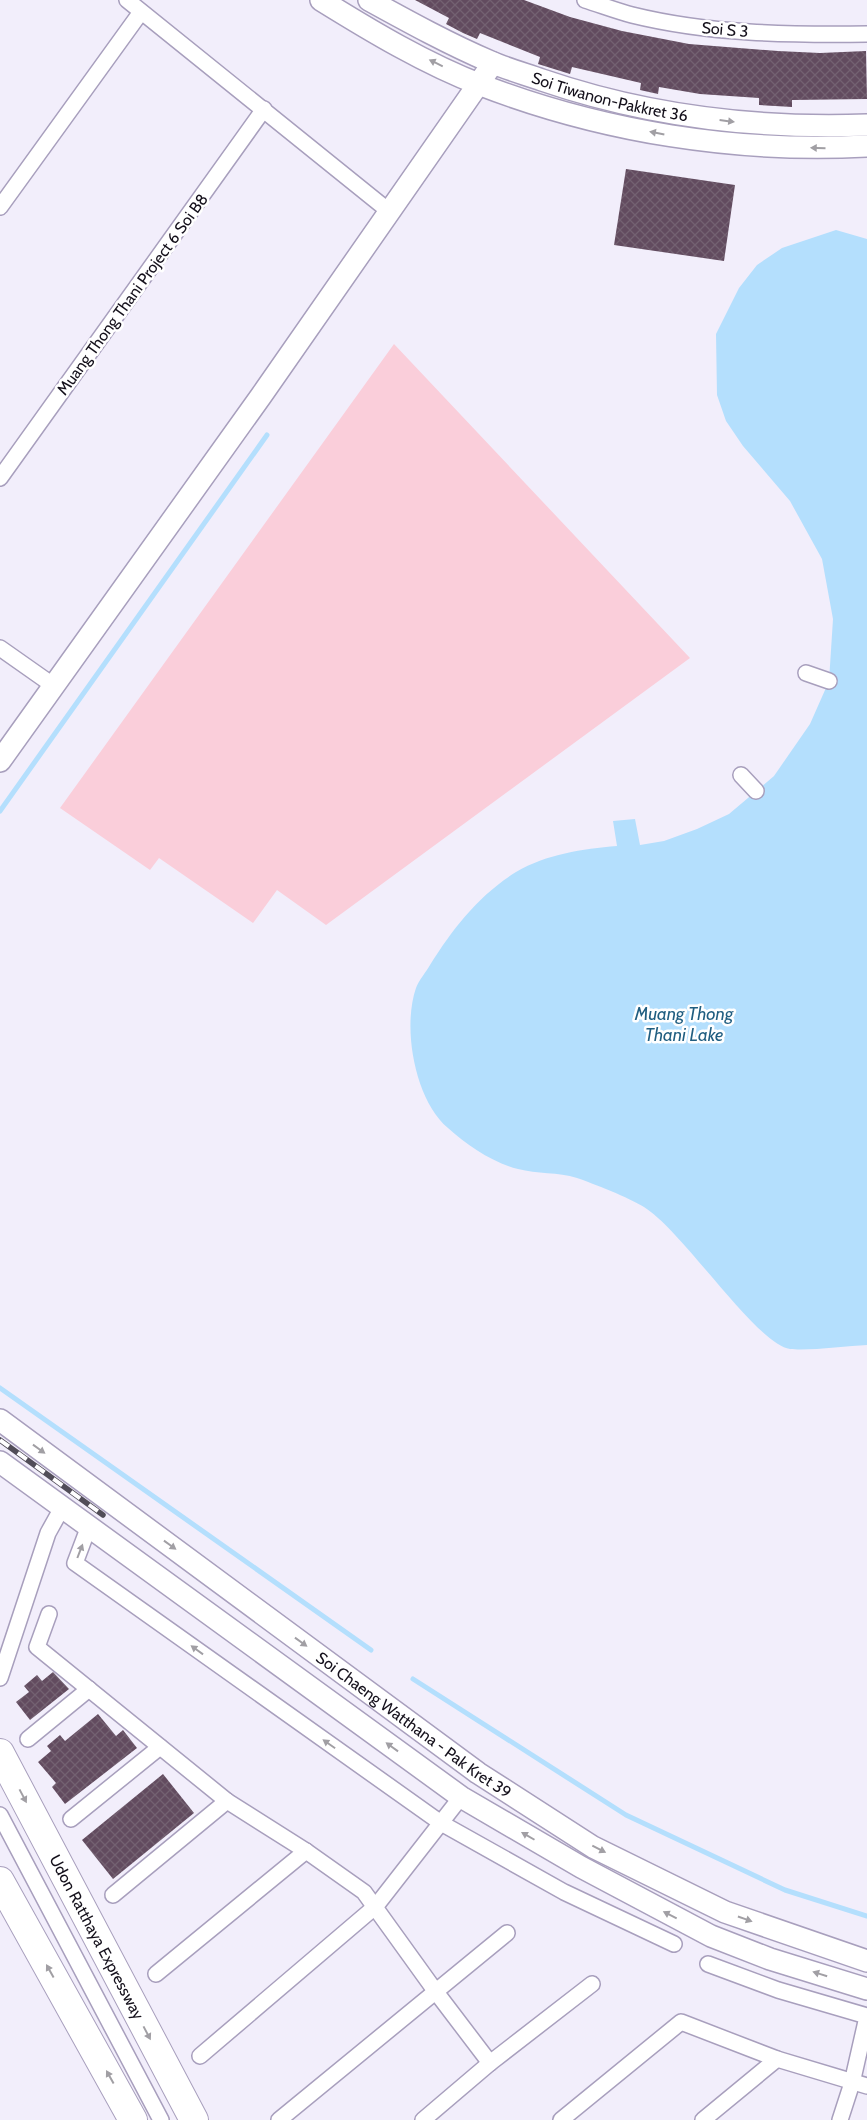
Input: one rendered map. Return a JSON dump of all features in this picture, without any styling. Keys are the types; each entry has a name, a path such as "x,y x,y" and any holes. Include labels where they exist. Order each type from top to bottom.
{"highway":[{"name":"Udon Ratthaya Expressway","path":"0,1753 194,2120"},
{"path":"0,1881 133,2120"}],"main road":[{"name":"Soi Tiwanon-Pakkret 36","path":"321,0 379,36 480,85 559,111 690,139 758,147 867,146"},
{"name":"Soi Tiwanon-Pakkret 36","path":"369,0 428,32 493,63 568,89 625,104 693,117 759,125 867,125"},
{"path":"0,761 480,85 493,63"},
{"name":"Soi Chaeng Watthana - Pak Kret 39","path":"0,1420 478,1773 593,1847 725,1912 867,1961"},
{"name":"Soi Chaeng Watthana - Pak Kret 39","path":"0,1462 461,1797 581,1867 711,1936 770,1958 867,1988"}],"street":[{"path":"127,0 390,212"},
{"name":"Soi S 3","path":"585,0 632,15 691,26 786,35 867,34"},
{"path":"0,207 140,12"},
{"name":"Muang Thong Thani Project 6 Soi B8","path":"0,478 264,109"},
{"path":"0,648 54,686"},
{"path":"806,673 830,681"},
{"path":"741,775 756,791"},
{"path":"0,1678 48,1533 63,1506"},
{"path":"89,1526 75,1563 440,1823 564,1892 674,1944"},
{"path":"49,1614 37,1647 227,1801 306,1850 364,1892 490,2063"},
{"path":"28,1740 89,1689"},
{"path":"71,1820 160,1747"},
{"path":"200,2056 376,1906 461,1797"},
{"path":"113,1895 227,1801"},
{"path":"0,1815 162,2120"},
{"path":"156,1974 306,1850"},
{"path":"279,2120 507,1933"},
{"path":"708,1964 778,1990 867,2017 860,2084 840,2120"},
{"path":"423,2120 490,2063 592,1984"},
{"path":"561,2120 681,2022 777,2059 860,2084"},
{"path":"703,2120 777,2059"}],"shaded area":[{"path":"394,344 690,658 326,925 277,890 253,923 159,858 150,870 60,808"}],"water":[{"name":"Muang Thong Thani Lake","path":"836,230 867,239 867,1345 790,1349 776,1342 758,1328 660,1220 638,1203 577,1178 525,1171 509,1166 481,1153 448,1128 437,1116 427,1100 420,1082 414,1062 410,1023 416,988 439,951 468,913 503,881 528,866 552,857 578,851 617,846 613,821 635,819 640,845 664,841 697,829 729,814 774,776 810,724 829,681 833,619 822,559 790,501 743,446 726,421 717,395 716,334 739,288 757,265 782,248"}],"building":[{"path":"415,0 524,0 570,17 622,31 689,44 820,53 866,51 867,99 792,100 792,107 759,105 759,98 700,94 659,87 658,94 640,90 641,83 572,67 570,74 538,64 540,57 480,33 477,39 463,33 446,24 449,18"},
{"path":"626,169 735,185 724,261 614,245"},
{"path":"53,1672 69,1689 30,1720 16,1702 29,1692 24,1686 37,1675 42,1681"},
{"path":"98,1714 116,1736 123,1730 137,1748 65,1804 52,1787 56,1783 38,1762 51,1751 47,1746 60,1735 65,1741"},
{"path":"163,1774 194,1813 113,1879 82,1840"}],"waterway":[{"path":"0,811 267,435"},
{"path":"0,1388 371,1650"},
{"path":"413,1679 626,1815 785,1890 867,1916"}],"railway":[{"path":"0,1440 103,1515"}]}
